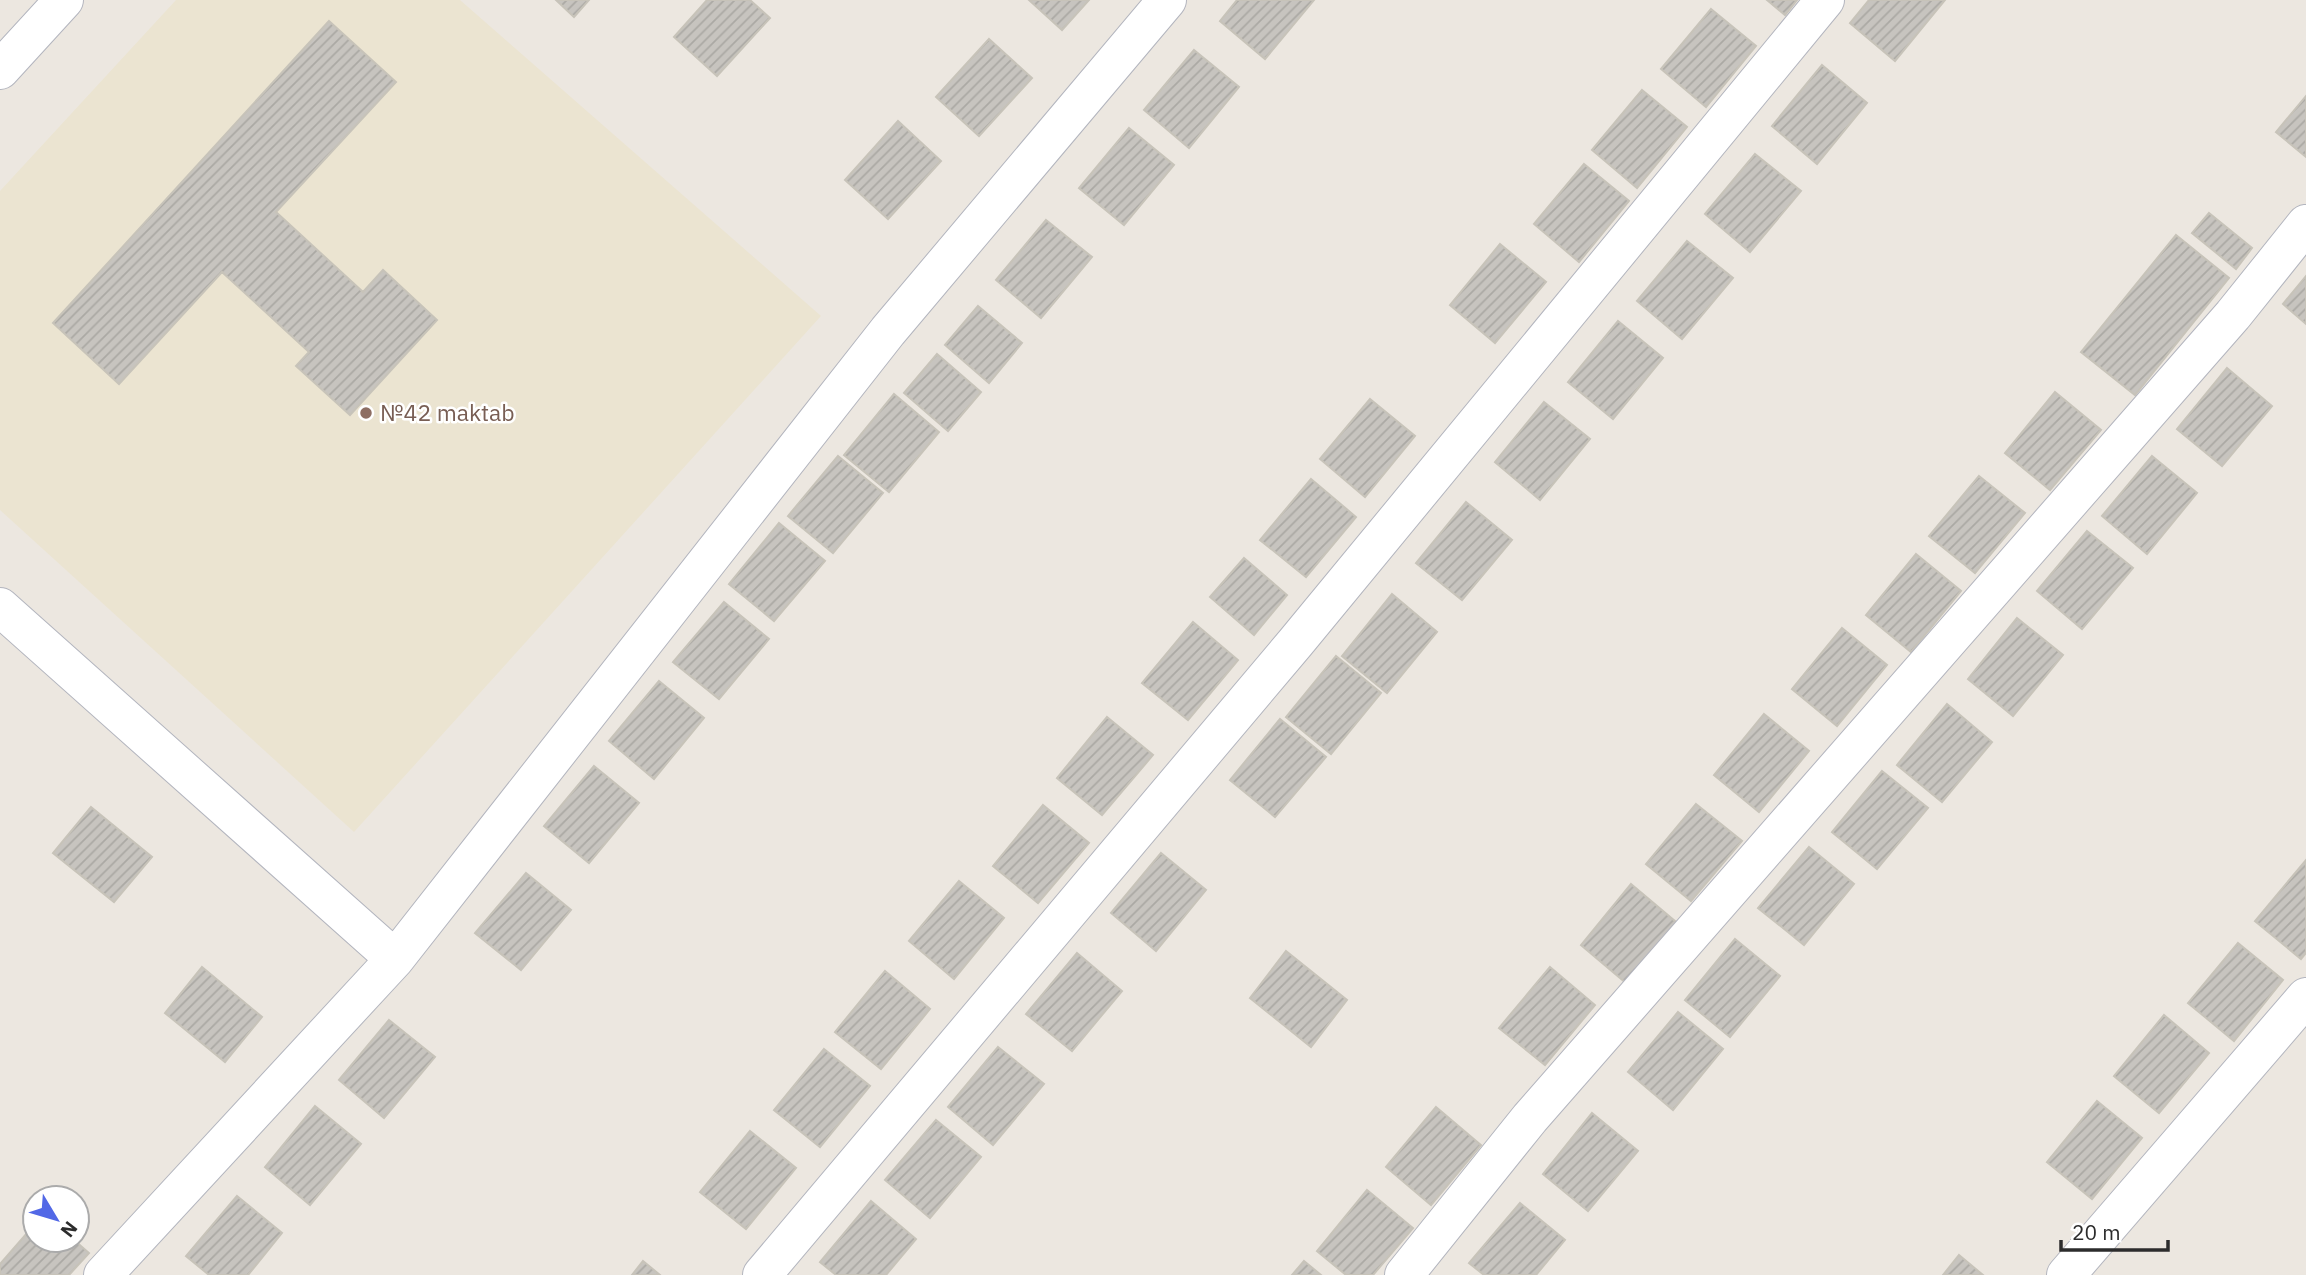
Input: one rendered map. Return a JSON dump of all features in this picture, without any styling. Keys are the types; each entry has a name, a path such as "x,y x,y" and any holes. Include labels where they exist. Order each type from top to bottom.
{"street":[{"path":"0,69 65,0"},
{"path":"103,1275 395,959 888,331 1167,0"},
{"path":"762,1275 1296,642 1825,0"},
{"path":"1404,1275 1530,1118 2233,315 2306,224"},
{"path":"0,607 395,959"},
{"path":"2066,1275 2306,997"}],"shaded area":[{"name":"№42 maktab","path":"176,0 460,0 821,316 354,832 0,510 0,191"}],"building":[{"path":"556,0 589,0 574,17"},
{"path":"707,0 750,0 770,18 717,76 674,37"},
{"path":"1029,0 1089,0 1062,30"},
{"path":"1237,0 1314,0 1265,59 1220,21"},
{"path":"1767,0 1797,0 1785,15"},
{"path":"1869,0 1945,0 1895,61 1850,23"},
{"path":"1711,9 1756,46 1706,107 1661,69"},
{"path":"329,21 396,82 276,212 363,292 383,270 437,320 350,415 296,366 309,352 222,272 119,384 53,323"},
{"path":"989,39 1032,78 979,136 936,97"},
{"path":"1194,50 1239,87 1189,148 1144,110"},
{"path":"1822,65 1867,103 1817,164 1772,126"},
{"path":"1642,90 1687,127 1637,188 1592,150"},
{"path":"2306,96 2306,157 2276,132"},
{"path":"898,121 941,161 888,219 845,180"},
{"path":"1129,128 1174,165 1124,225 1079,188"},
{"path":"1755,154 1801,191 1750,252 1705,214"},
{"path":"1584,164 1629,201 1579,262 1534,224"},
{"path":"2209,213 2252,248 2236,269 2192,233"},
{"path":"1046,220 1092,257 1041,318 996,280"},
{"path":"2176,235 2229,278 2135,395 2081,352"},
{"path":"1687,241 1733,278 1682,339 1637,301"},
{"path":"1500,244 1546,282 1495,343 1450,305"},
{"path":"2306,276 2306,324 2283,304"},
{"path":"978,306 1022,343 989,383 945,345"},
{"path":"1618,321 1663,358 1613,419 1568,382"},
{"path":"937,354 981,392 948,431 904,393"},
{"path":"2227,368 2272,406 2222,466 2177,429"},
{"path":"2055,392 2101,430 2050,490 2005,453"},
{"path":"894,394 939,432 889,492 844,455"},
{"path":"1370,399 1415,436 1365,497 1320,459"},
{"path":"1544,402 1590,439 1540,500 1495,462"},
{"path":"838,456 883,493 833,553 788,516"},
{"path":"2152,456 2197,493 2147,554 2102,516"},
{"path":"1979,476 2025,513 1975,573 1929,536"},
{"path":"1311,479 1356,517 1306,577 1260,540"},
{"path":"1466,502 1512,540 1462,600 1416,563"},
{"path":"779,523 825,561 774,621 729,584"},
{"path":"2087,531 2133,568 2082,629 2037,591"},
{"path":"1916,554 1961,591 1911,652 1866,615"},
{"path":"1244,558 1287,595 1254,635 1210,597"},
{"path":"1392,594 1437,632 1387,693 1342,656"},
{"path":"724,602 769,639 719,699 673,662"},
{"path":"2017,618 2063,655 2013,716 1968,679"},
{"path":"1193,622 1238,660 1188,720 1142,683"},
{"path":"1842,628 1887,665 1837,726 1792,689"},
{"path":"1336,656 1381,693 1331,754 1286,717"},
{"path":"659,681 704,718 654,779 609,741"},
{"path":"1947,704 1992,742 1942,802 1897,765"},
{"path":"1764,714 1809,751 1759,812 1714,775"},
{"path":"1107,717 1153,755 1102,815 1057,778"},
{"path":"1280,719 1326,757 1275,817 1230,780"},
{"path":"594,766 639,803 589,863 544,826"},
{"path":"1882,771 1928,808 1877,869 1832,832"},
{"path":"1696,804 1742,841 1691,901 1646,864"},
{"path":"1043,805 1089,843 1038,903 993,866"},
{"path":"91,807 152,857 114,902 53,853"},
{"path":"1809,847 1854,884 1804,945 1758,908"},
{"path":"1161,853 1206,890 1156,951 1111,913"},
{"path":"2306,860 2306,953 2301,959 2255,921"},
{"path":"526,873 571,910 521,970 475,933"},
{"path":"959,881 1004,918 954,979 909,941"},
{"path":"1631,884 1676,922 1626,983 1581,945"},
{"path":"1735,939 1780,976 1730,1037 1685,1000"},
{"path":"2238,943 2283,980 2234,1041 2188,1003"},
{"path":"1286,951 1347,1000 1311,1047 1250,998"},
{"path":"1077,953 1122,991 1072,1051 1026,1014"},
{"path":"202,967 262,1017 225,1062 165,1013"},
{"path":"1550,967 1595,1005 1545,1065 1499,1028"},
{"path":"885,971 930,1009 881,1069 835,1032"},
{"path":"1678,1012 1723,1049 1673,1110 1628,1072"},
{"path":"2164,1015 2209,1053 2159,1113 2114,1076"},
{"path":"389,1020 435,1057 384,1118 339,1080"},
{"path":"998,1047 1044,1084 993,1145 948,1107"},
{"path":"824,1049 870,1086 820,1147 774,1110"},
{"path":"2097,1101 2142,1138 2092,1199 2047,1162"},
{"path":"315,1106 361,1144 310,1205 265,1167"},
{"path":"1436,1107 1481,1145 1431,1205 1386,1167"},
{"path":"1592,1113 1638,1151 1588,1211 1543,1174"},
{"path":"936,1120 981,1157 930,1218 885,1180"},
{"path":"750,1131 796,1168 746,1229 700,1192"},
{"path":"1367,1190 1413,1228 1373,1275 1346,1275 1317,1251"},
{"path":"237,1196 282,1233 248,1275 209,1275 186,1256"},
{"path":"871,1201 916,1239 886,1275 836,1275 820,1262"},
{"path":"1520,1203 1565,1240 1536,1275 1484,1275 1469,1263"},
{"path":"21,1240 21,1254 88,1254 69,1275 0,1275 0,1264"},
{"path":"1959,1255 1983,1275 1943,1275"},
{"path":"643,1261 660,1275 632,1275"},
{"path":"1304,1261 1321,1275 1292,1275"}],"place":[{"name":"№42 maktab","path":"366,413"}]}
